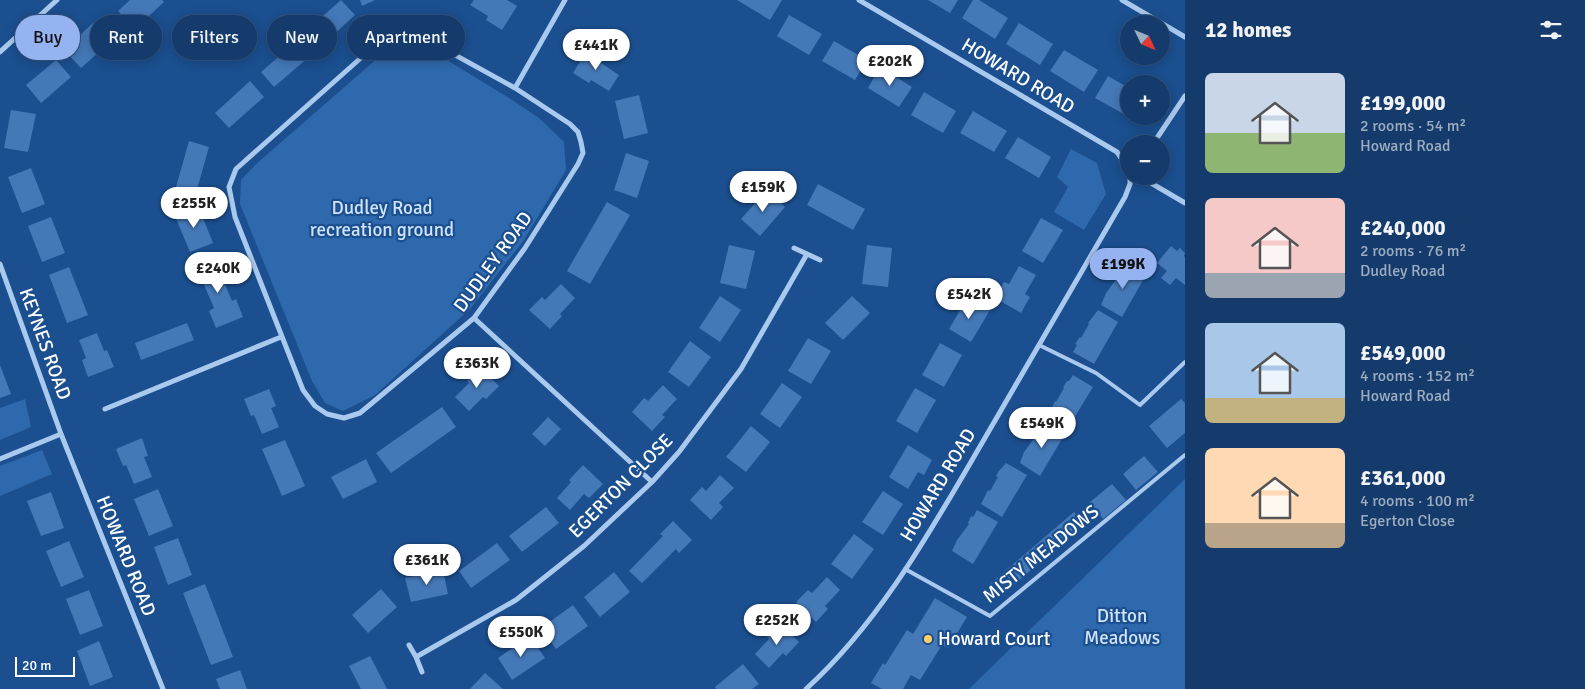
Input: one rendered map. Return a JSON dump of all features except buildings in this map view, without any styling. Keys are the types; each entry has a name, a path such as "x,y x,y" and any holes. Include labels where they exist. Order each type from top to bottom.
{"street":[{"path":"0,52 57,0"},
{"path":"515,88 566,0"},
{"name":"HOWARD ROAD","path":"859,0 1117,152 1120,156"},
{"path":"1122,0 1185,37"},
{"name":"DUDLEY ROAD","path":"400,33 417,34 515,88 570,124 578,132 583,153 578,164 525,248 474,318 360,413 344,418 327,414 314,406 303,390 235,217 229,187 236,169 381,40 400,33"},
{"path":"1159,135 1185,96"},
{"name":"HOWARD ROAD","path":"806,689 851,643 905,569 948,502 1125,197 1130,185"},
{"path":"1154,185 1185,203"},
{"path":"794,248 820,260"},
{"name":"EGERTON CLOSE","path":"416,657 516,600 584,546 652,482 680,452 741,369 807,254"},
{"name":"KEYNES ROAD","path":"0,264 61,434"},
{"path":"474,318 652,482"},
{"path":"105,409 281,337"},
{"path":"0,459 61,434"},
{"name":"HOWARD ROAD","path":"61,434 163,689"},
{"path":"409,645 422,672"}],"lane":[{"path":"1039,345 1096,373 1140,405 1185,362"},
{"name":"MISTY MEADOWS","path":"905,569 990,616 1185,455"}],"green space":[{"name":"Dudley Road recreation ground","path":"375,60 447,60 539,118 564,142 566,170 524,240 470,309 375,395 343,411 325,403 312,381 240,204 241,180 256,164"},
{"path":"1071,149 1097,163 1106,194 1084,230 1054,212 1068,187 1057,177"},
{"path":"25,399 31,427 0,440 0,408"},
{"path":"42,450 52,474 0,496 0,466"},
{"name":"Ditton Meadows","path":"1185,479 1185,689 969,689"}],"place":[{"name":"Howard Court","path":"928,639"}]}
